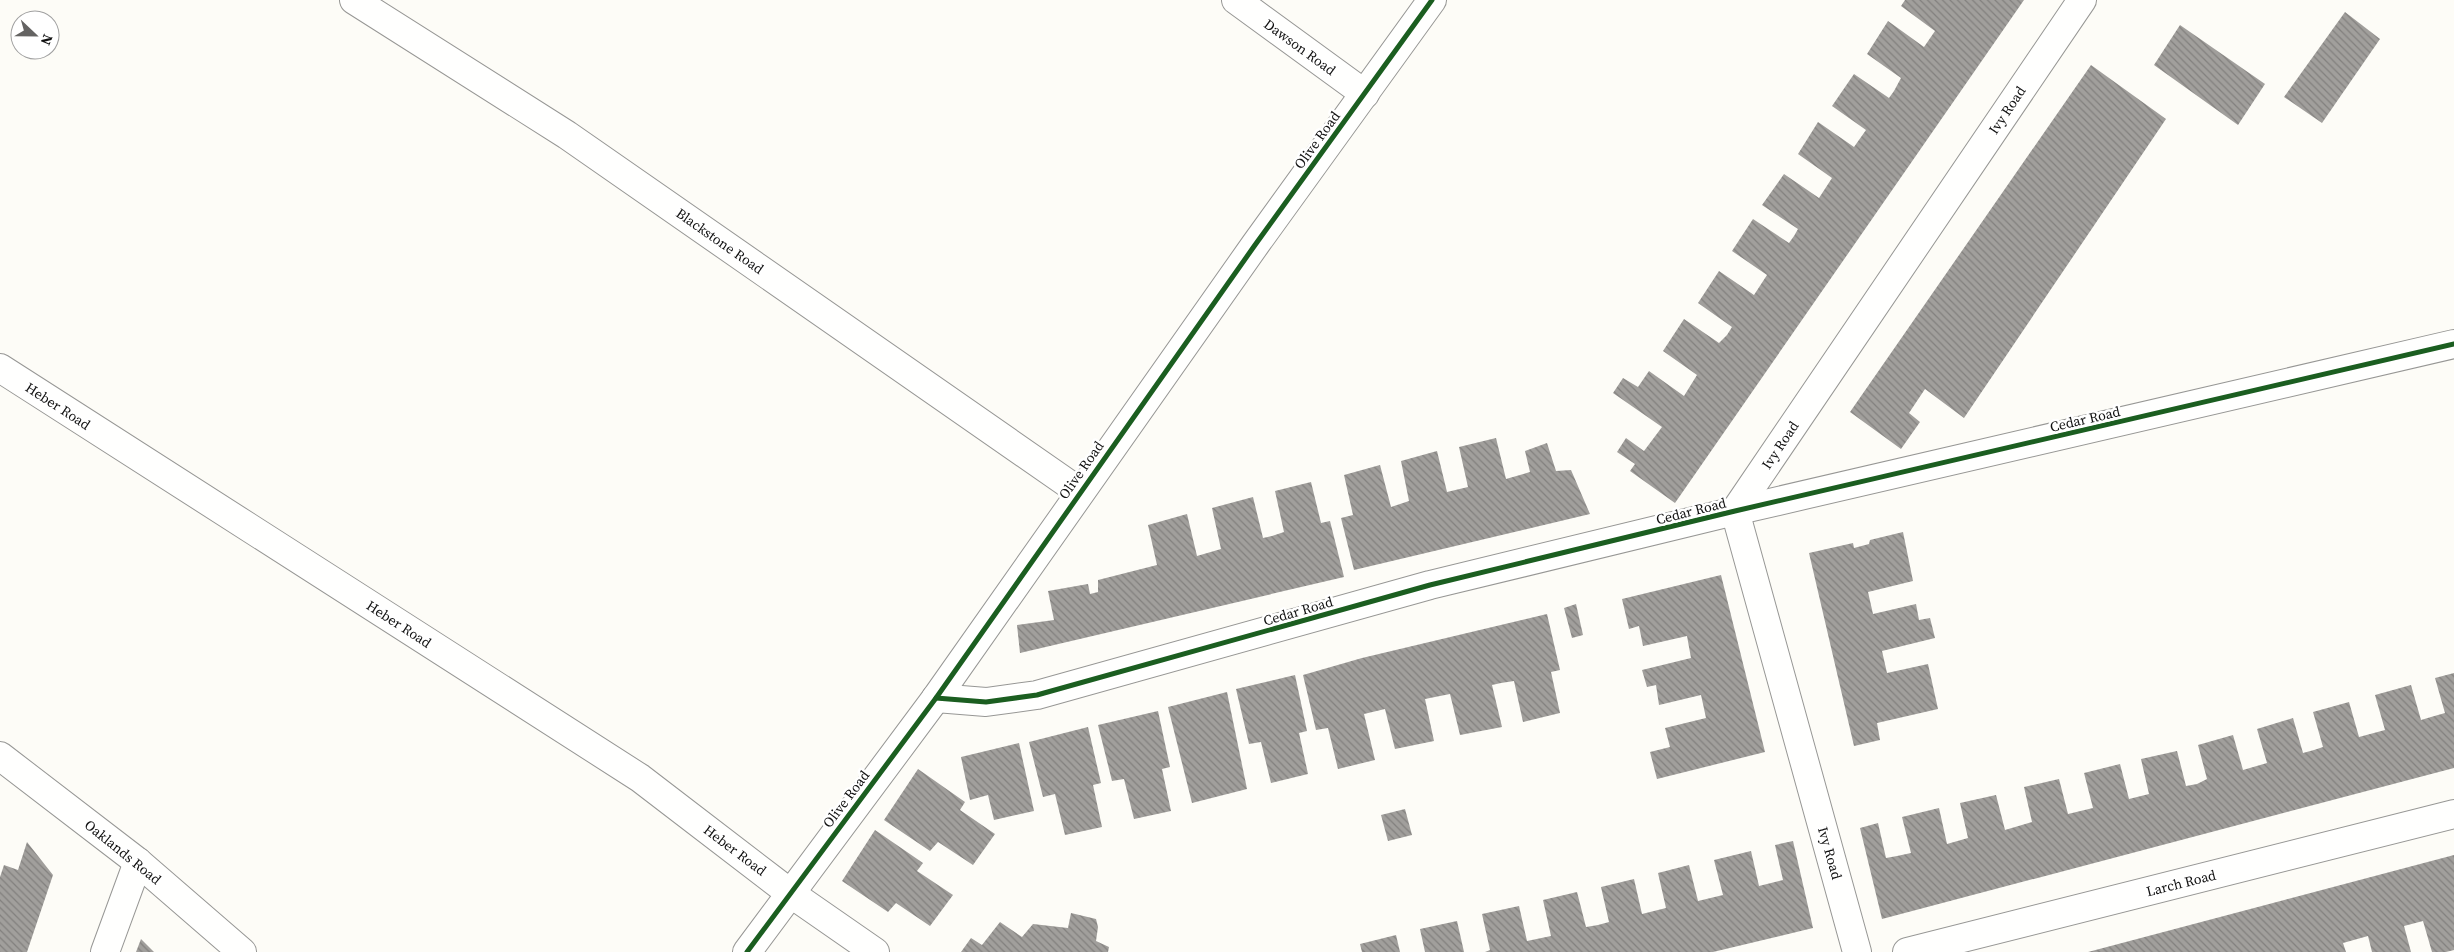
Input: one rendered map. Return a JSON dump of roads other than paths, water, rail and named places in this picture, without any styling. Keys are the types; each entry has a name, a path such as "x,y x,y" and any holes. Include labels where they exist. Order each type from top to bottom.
{"street":[{"name":"Blackstone Road","path":"354,0 567,135 1080,492"},
{"name":"Dawson Road","path":"1236,0 1365,94"},
{"name":"Olive Road","path":"747,952 936,698 1080,492 1432,0"},
{"name":"Ivy Road","path":"1857,952 1735,511 2082,0"},
{"name":"Cedar Road","path":"936,698 986,702 1037,695 1430,585 1735,511 2454,344"},
{"name":"Heber Road","path":"0,368 640,778 790,893 875,952"},
{"name":"Oaklands Road","path":"0,756 138,862 242,952"},
{"name":"Larch Road","path":"1907,952 2454,814"},
{"path":"105,952 138,862"}]}
